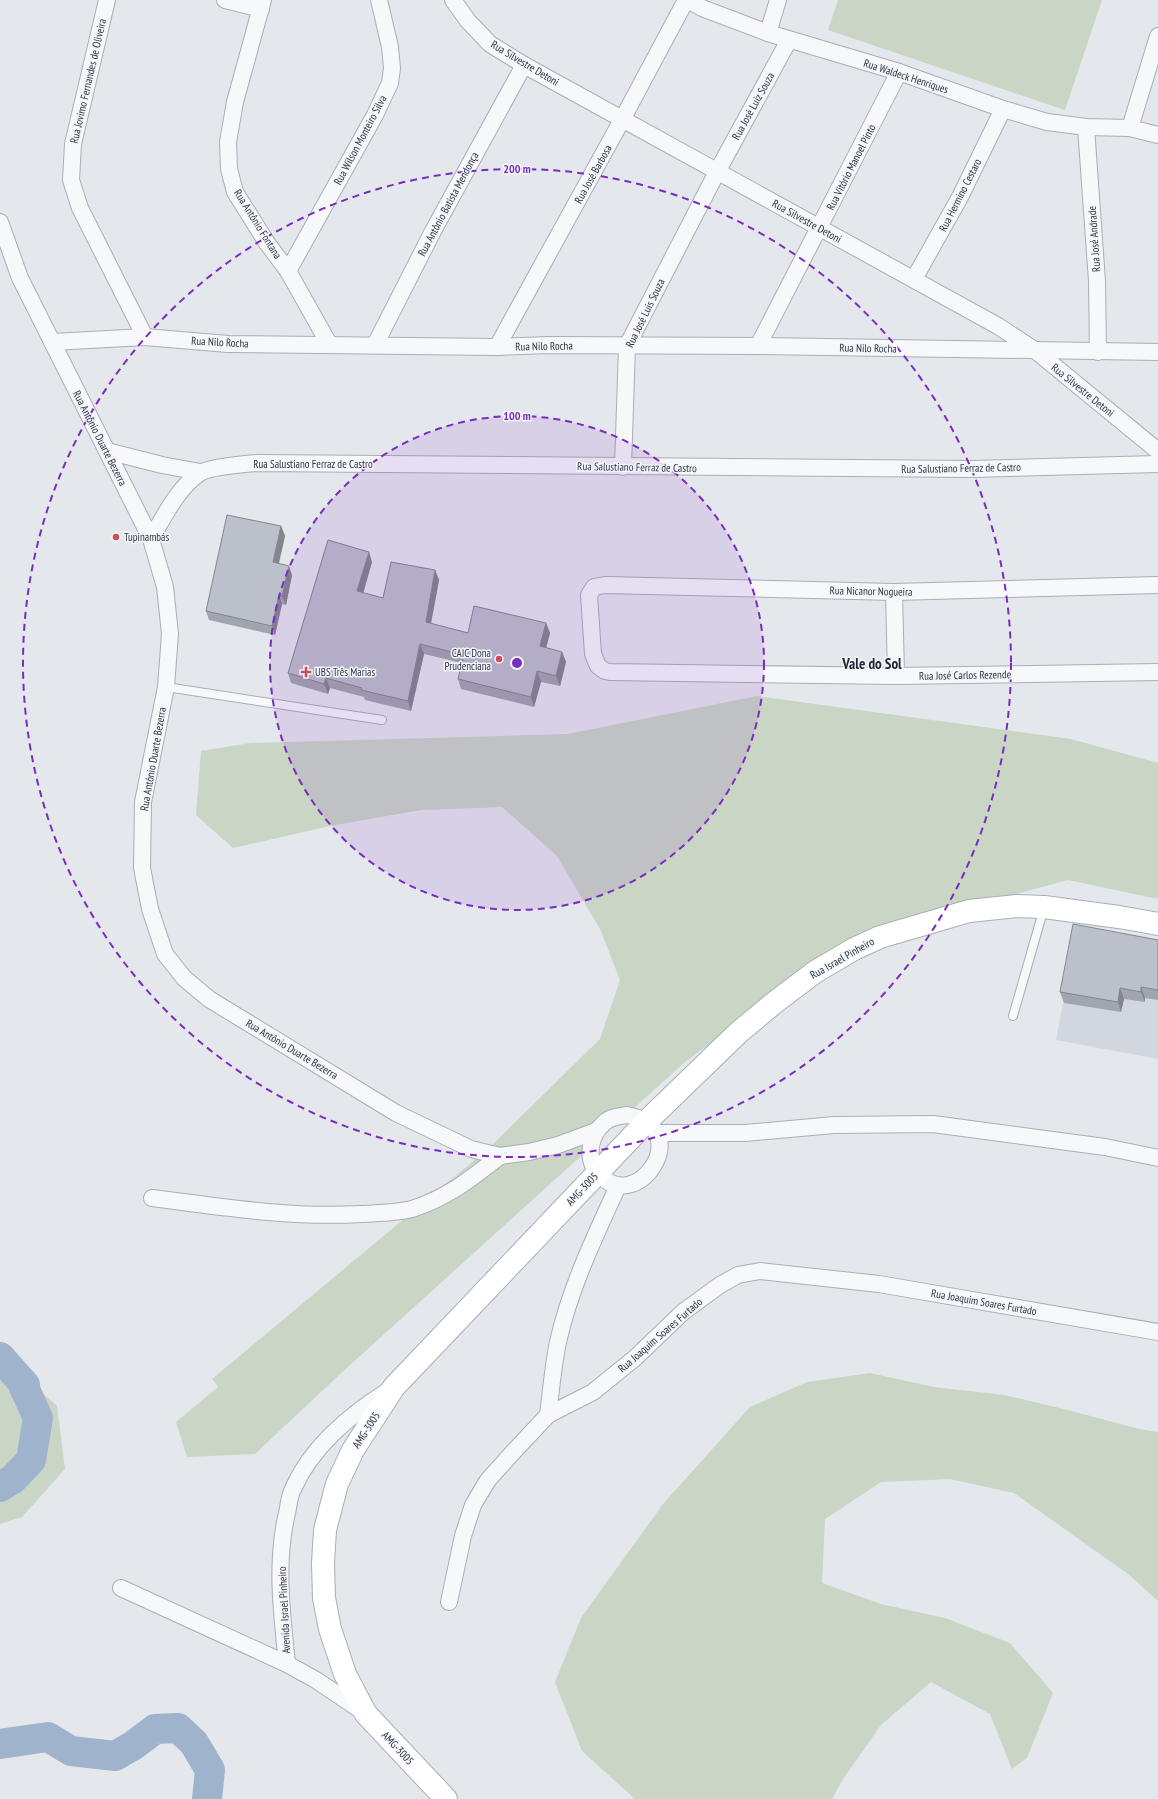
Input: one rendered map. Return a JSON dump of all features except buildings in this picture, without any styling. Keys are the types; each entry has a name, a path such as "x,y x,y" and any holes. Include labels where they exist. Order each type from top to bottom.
{"main road":[{"name":"Rua Israel Pinheiro","path":"651,1127 738,1033 774,1003 815,972 854,949 880,937 969,911 1017,906 1044,907 1158,924"},
{"name":"AMG-3005","path":"446,1799 366,1714 345,1674 330,1629 324,1598 322,1563 325,1530 337,1484 353,1450 394,1387 597,1172 651,1127"}],"street":[{"name":"Rua Jovimo Fernandes de Oliveira","path":"107,0 73,144 71,180 80,208 145,337"},
{"path":"225,0 262,4"},
{"name":"Rua Wilson Monteiro Silva","path":"288,271 368,127 390,83 392,68 390,47 379,0"},
{"name":"Rua Silvestre Detoni","path":"453,0 468,21 490,44 717,172 998,326 1036,351 1158,451"},
{"name":"Rua Waldeck Henriques","path":"687,0 702,8 768,33 899,72 1002,109 1047,122 1130,128 1158,135"},
{"name":"Rua José Barbosa","path":"497,347 687,0"},
{"path":"768,33 778,0"},
{"name":"Rua Antônio Fontana","path":"262,4 235,102 228,142 229,169 236,192 267,243 288,271 329,344"},
{"path":"1130,128 1158,36"},
{"name":"Rua José Luiz Souza","path":"717,172 789,40"},
{"name":"Rua Antônio Batista Mendonça","path":"376,345 433,231 524,64"},
{"name":"Rua Vitório Manoel Pinto","path":"758,346 899,72"},
{"name":"Rua Hermino Cestaro","path":"914,279 960,197 1002,109"},
{"name":"Rua José Andrade","path":"1086,126 1097,281 1098,352"},
{"name":"Rua José Luis Souza","path":"623,467 627,346 717,172"},
{"name":"Rua Antônio Duarte Bezerra","path":"0,222 20,278 151,539 165,587 170,634 166,687 143,802 142,868 150,909 165,954 184,978 209,999 396,1113 471,1149 500,1156 529,1152 558,1145 596,1131 604,1122 615,1117 627,1115 651,1127"},
{"name":"Rua Nilo Rocha","path":"52,342 145,337 228,344 497,347 549,345 758,346 1158,352"},
{"path":"107,451 162,465 200,472"},
{"name":"Rua Salustiano Ferraz de Castro","path":"200,472 232,465 257,463 973,469 1158,464"},
{"path":"151,539 172,502 200,472"},
{"name":"Rua Nicanor Nogueira","path":"604,671 595,662 592,654 588,595 594,587 605,585 894,592 1158,585"},
{"path":"894,592 896,676"},
{"name":"Rua José Carlos Rezende","path":"604,671 618,673 896,676 1158,672"},
{"path":"651,1127 745,1133 834,1125 933,1124 1105,1147 1158,1158"},
{"path":"596,1131 591,1141 590,1153 592,1164 597,1172 607,1182 618,1186 630,1185 637,1182 653,1168 660,1150 660,1140 651,1127"},
{"path":"152,1198 262,1212 331,1216 380,1213 411,1209 434,1200 457,1189 500,1156"},
{"path":"548,1415 558,1342 573,1293 593,1240 618,1186"},
{"name":"Rua Joaquim Soares Furtado","path":"449,1602 463,1536 473,1505 488,1480 548,1415 593,1392 635,1358 683,1312 720,1285 738,1275 760,1272 879,1284 1158,1332"},
{"name":"Avenida Israel Pinheiro","path":"366,1714 316,1680 287,1664 280,1584 282,1534 292,1490 304,1468 335,1431 363,1407 394,1387"},
{"path":"121,1588 287,1664"}],"lane":[{"path":"166,687 382,720"},
{"path":"1013,1016 1044,907"}],"shaded area":[{"path":"1076,935 1158,950 1158,1059 1056,1040"}],"green space":[{"path":"838,0 1102,0 1065,110 828,30"},
{"path":"757,696 1071,739 1158,763 1158,899 1068,880 946,913 860,932 685,1062 339,1375 255,1454 187,1457 176,1422 218,1387 212,1379 489,1148 600,1039 620,980 600,929 557,856 502,807 421,810 330,826 233,848 196,815 201,751 250,743 568,734"},
{"path":"0,1355 57,1406 65,1469 22,1517 0,1524"},
{"path":"870,1373 934,1387 1004,1395 1139,1429 1158,1432 1158,1601 1128,1574 1014,1493 950,1479 881,1482 825,1519 822,1583 881,1604 945,1618 1010,1643 1053,1693 1027,1758 1012,1769 990,1714 931,1682 881,1725 843,1779 832,1799 635,1799 582,1751 555,1682 581,1618 663,1504 750,1407 807,1382"}],"waterway":[{"path":"0,1357 25,1385 23,1385 38,1418 31,1460 13,1479 0,1487"},
{"path":"0,1744 48,1737 71,1751 115,1756 134,1745 155,1729 178,1728 194,1743 210,1770 207,1799"}],"place":[{"name":"Tupinambás","path":"116,537"},
{"name":"CAIC Dona Prudenciana","path":"499,659"},
{"name":"UBS Três Marias","path":"306,672"}],"district":[{"name":"Vale do Sol","path":"872,663"}]}
